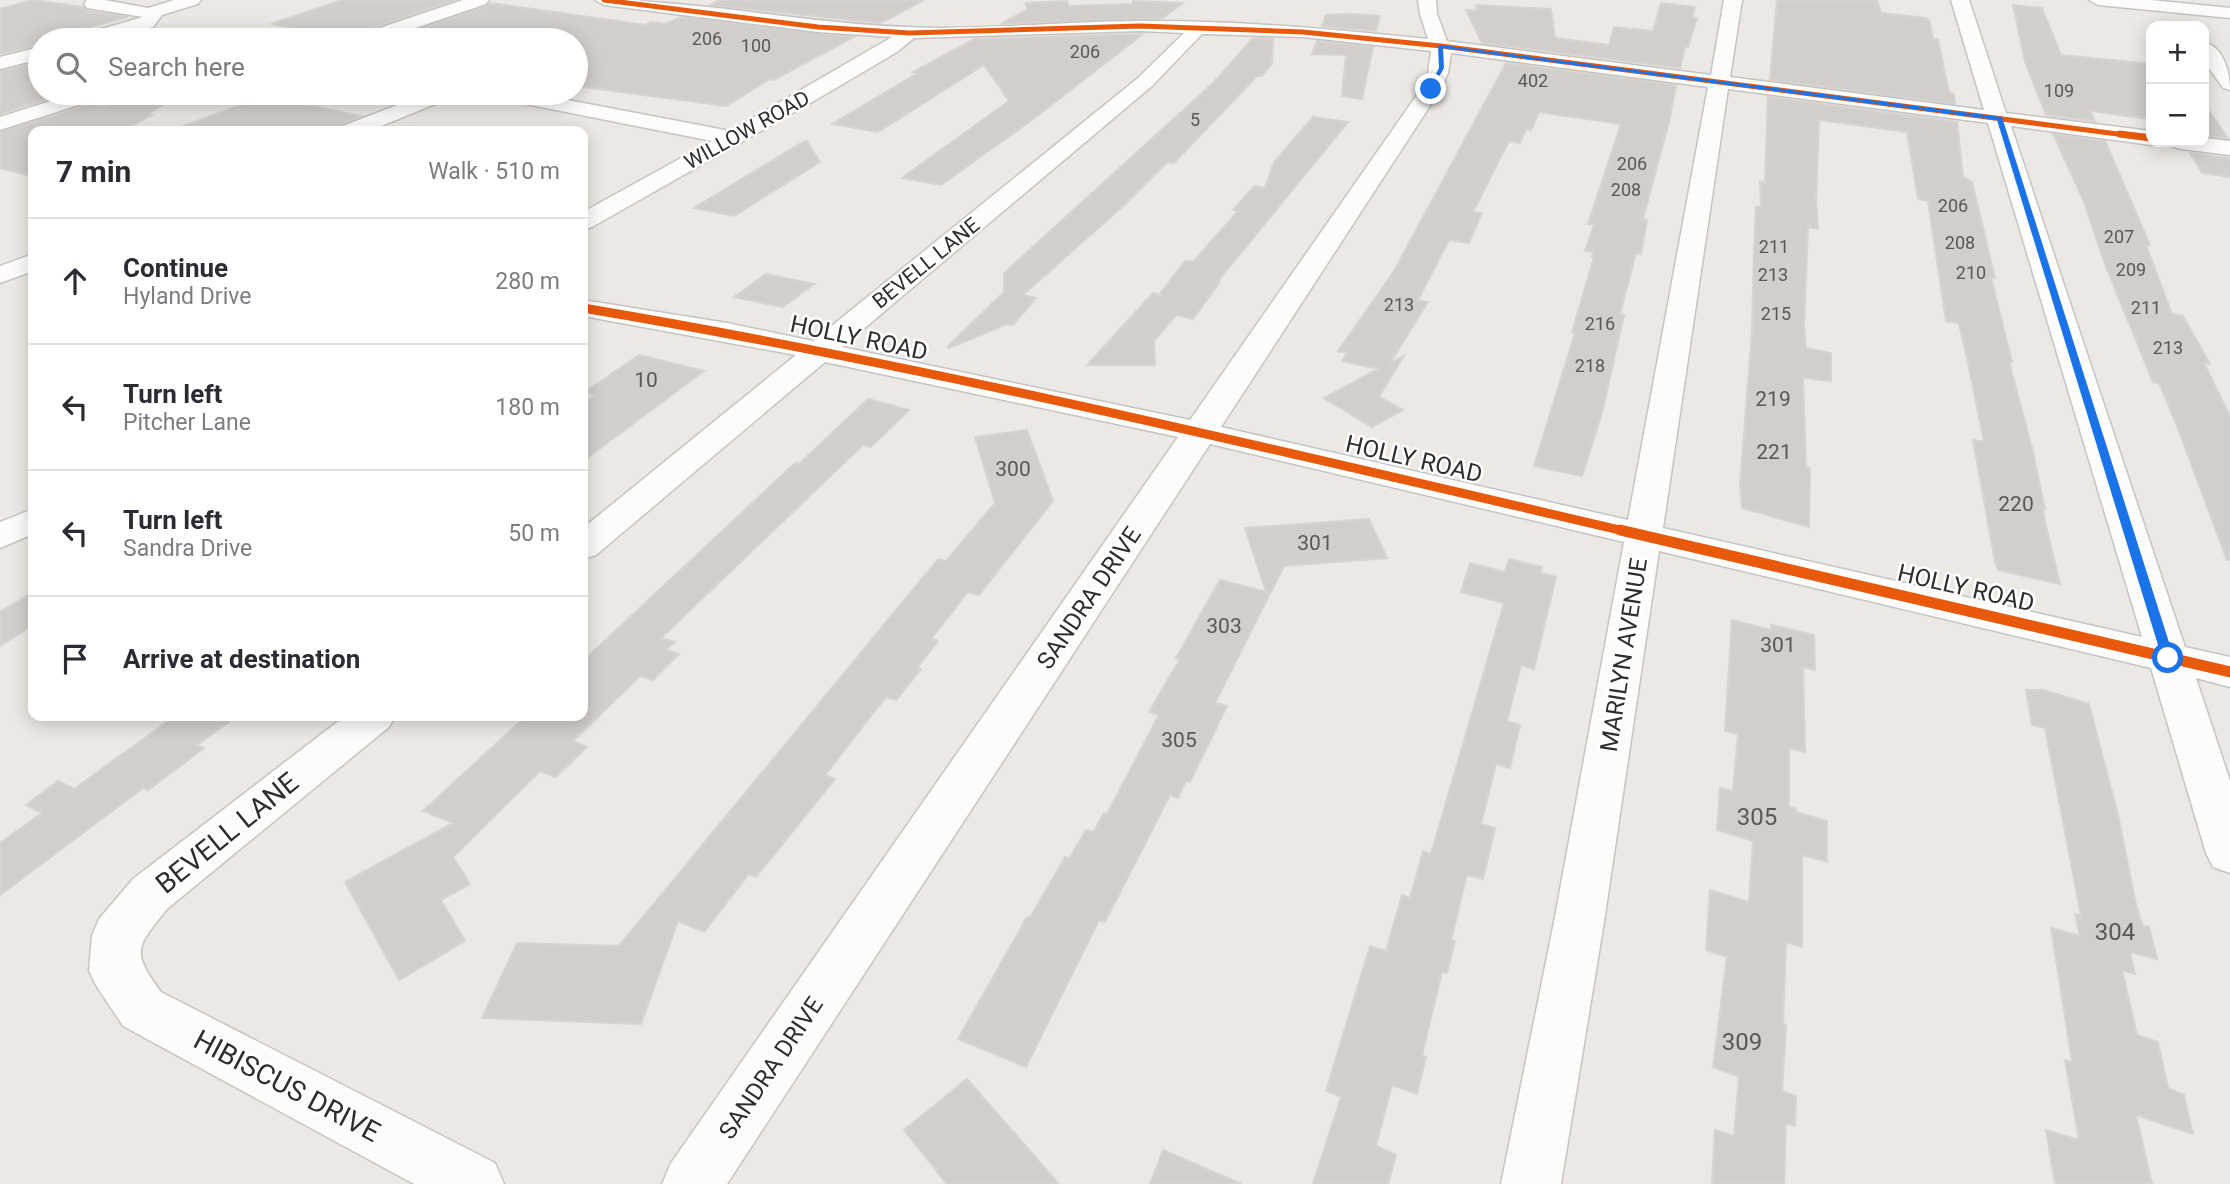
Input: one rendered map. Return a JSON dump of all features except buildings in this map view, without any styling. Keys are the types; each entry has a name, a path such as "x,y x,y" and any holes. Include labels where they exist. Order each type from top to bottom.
{"street":[{"path":"96,0 93,4 149,13 156,17 147,23 128,28"},
{"path":"149,13 192,0"},
{"path":"398,28 480,0"},
{"path":"604,0 751,19 909,33 1198,26 1303,32 1441,46 2146,137"},
{"name":"SANDRA DRIVE","path":"692,1184 1431,89 1441,68 1441,46 1430,22 1427,0"},
{"name":"MARILYN AVENUE","path":"1531,1184 1580,922 1733,0"},
{"path":"1960,0 2230,853"},
{"path":"2098,0 2185,11 2230,13"},
{"path":"751,19 782,5"},
{"name":"BEVELL LANE","path":"588,543 1145,82 1188,40 1198,26"},
{"name":"WILLOW ROAD","path":"588,219 812,94 890,48 909,33"},
{"path":"0,62 28,55"},
{"path":"2209,55 2230,84"},
{"path":"0,124 59,105"},
{"path":"363,126 415,105"},
{"path":"562,105 733,138"},
{"path":"2209,145 2230,148"},
{"path":"0,275 28,264"},
{"path":"0,284 28,282"},
{"name":"HOLLY ROAD","path":"588,309 727,332 1201,432 2230,672"},
{"path":"0,537 28,523"},
{"name":"BEVELL LANE","path":"114,971 117,935 150,894 368,721"},
{"name":"HIBISCUS DRIVE","path":"114,971 142,1009 474,1184"}],"cycle path":[{"path":"604,0 818,27 909,33 1140,26 1303,32 1441,46 2146,137"},
{"path":"588,309 727,332 1201,432 2230,672"}],"route":[{"path":"1431,89 1441,68 1441,46 1999,118 2168,658"}]}
